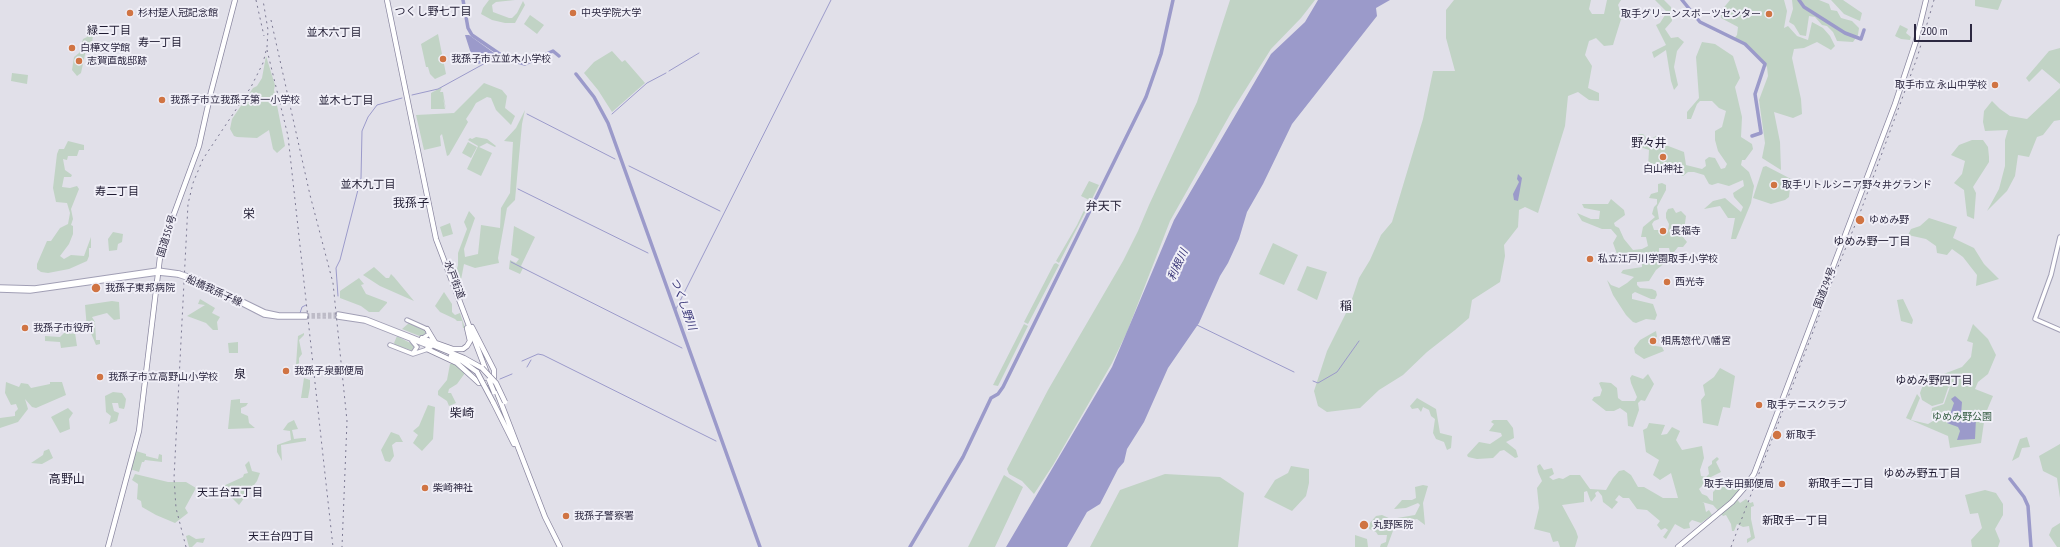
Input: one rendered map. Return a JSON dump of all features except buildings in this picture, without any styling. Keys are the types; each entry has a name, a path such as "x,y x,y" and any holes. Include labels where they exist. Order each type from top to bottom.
{"highway":[{"name":"国道356号","path":"108,547 139,431 158,272 164,241 199,146 211,92 235,0"},
{"name":"水戸街道","path":"388,0 435,234 491,379"},
{"name":"水戸街道","path":"388,0 437,233 514,444 546,525 557,547"},
{"name":"国道294号","path":"1678,547 1732,502 1754,474 1905,75 1926,0"},
{"path":"422,340 460,350 466,348 469,342 468,332 452,281"},
{"path":"430,349 463,367 478,382 483,384 490,383 494,377 494,370 472,327"},
{"path":"426,329 429,330 436,343 482,368 496,383 505,402 529,476"},
{"path":"422,340 458,355"},
{"path":"430,349 462,361 477,372 514,444"},
{"name":"水戸街道","path":"495,391 549,528 560,547"}],"main road":[{"path":"2060,237 2051,275 2035,319 2055,326 2060,330"},
{"name":"船橋我孫子線","path":"0,290 36,290 158,272"},
{"name":"船橋我孫子線","path":"0,287 35,288 158,272 179,274 199,282 224,293 264,315 278,317 306,316"},
{"path":"338,316 366,319 401,334 430,349"},
{"path":"401,334 422,340 428,336 426,329 407,320"},
{"path":"401,334 416,345 416,351 410,353"},
{"path":"390,345 410,353 430,349"}],"green space":[{"path":"489,0 515,0 496,2 492,5 493,12 509,18 512,18 517,13 523,1 525,5 515,23 505,23 492,20 481,14 483,8"},
{"path":"1230,0 1315,0 1301,18 1271,49 1232,111 1170,221 1127,332 1112,363 1053,465 1034,494 1022,481 1009,474 1007,469 1048,390 1123,261 1138,231 1197,102"},
{"path":"1454,0 1591,0 1589,9 1592,14 1604,14 1607,0 1621,0 1618,5 1622,16 1613,45 1604,46 1596,38 1589,41 1585,55 1592,66 1588,88 1599,93 1599,101 1589,100 1578,92 1568,96 1565,126 1538,213 1525,207 1519,210 1518,227 1504,245 1505,256 1500,282 1472,300 1469,318 1427,352 1403,375 1379,390 1360,408 1327,412 1318,406 1314,391 1327,351 1350,305 1359,278 1370,260 1381,235 1392,222 1423,119 1433,71 1455,71 1446,38 1446,10"},
{"path":"1655,0 1664,0 1671,7 1672,21 1665,29 1671,38 1678,37 1684,42 1677,51 1674,67 1678,85 1674,90 1666,50 1654,58 1652,52 1666,45 1656,25 1660,23 1667,12"},
{"path":"1730,0 1784,0 1787,11 1784,28 1788,26 1797,36 1808,40 1812,22 1823,28 1830,36 1835,46 1831,50 1817,42 1804,48 1794,49 1792,58 1801,99 1802,114 1793,118 1774,112 1780,142 1781,170 1762,158 1765,143 1759,100 1768,76 1767,67 1746,45 1734,39 1737,35 1738,27 1721,18 1721,11"},
{"path":"1792,0 1819,0 1829,4 1831,10 1837,11 1841,18 1852,21 1859,28 1858,35 1853,42 1837,41 1833,32 1827,26 1822,25 1815,17 1809,16 1806,36 1800,35 1794,25 1789,22 1793,9"},
{"path":"1831,0 1843,0 1862,13 1860,21 1844,14"},
{"path":"1975,0 2002,0 1998,10 1975,6"},
{"path":"530,15 544,25 537,34 524,24"},
{"path":"1900,25 1908,29 1906,33 1911,37 1910,40 1901,39 1895,36"},
{"path":"89,31 93,34 92,45 86,50 81,73 77,76 72,70 74,57 79,53 83,39 87,37 87,33"},
{"path":"438,34 446,74 435,79 430,74 428,67 426,67 421,44"},
{"path":"1702,42 1715,44 1733,56 1740,78 1735,87 1742,117 1741,137 1752,144 1753,149 1745,160 1742,160 1741,165 1749,172 1754,186 1751,203 1736,239 1731,239 1735,218 1728,218 1720,206 1704,209 1713,201 1725,198 1741,212 1743,207 1734,197 1733,193 1744,186 1743,180 1729,186 1718,183 1712,185 1709,184 1704,175 1694,172 1688,172 1683,176 1679,174 1675,167 1666,165 1648,167 1649,150 1643,148 1635,138 1639,134 1643,134 1649,140 1656,136 1659,137 1663,144 1684,152 1686,165 1702,169 1706,166 1705,160 1709,157 1715,158 1721,169 1725,168 1727,164 1718,151 1715,140 1715,131 1722,127 1726,111 1719,108 1712,101 1700,101 1697,104 1691,119 1687,119 1687,112 1699,98 1696,57"},
{"path":"2060,48 2060,84 2042,69 2029,82 2026,78 2049,51"},
{"path":"612,51 622,62 625,60 645,83 612,112 598,90 584,73 594,62"},
{"path":"266,56 275,85 274,90 285,146 277,153 273,149 269,130 257,138 234,136 230,129 232,119 253,88 257,86 262,78"},
{"path":"12,73 28,75 27,84 11,81"},
{"path":"484,83 502,90 507,96 505,108 515,116 511,125 496,110 491,98 487,97 476,103 466,119 468,122 449,155 447,156 442,134 440,136 441,146 424,150 416,115 454,113"},
{"path":"442,87 440,92 443,92 446,110 443,97 445,109 431,109 431,93"},
{"path":"2060,88 2060,120 2054,121 2043,135 2037,137 2029,157 2018,155 2015,176 2007,191 1987,211 1999,189 2005,166 2005,140 2008,130 1985,131 1983,122 1984,111 1992,101 2010,116 2027,119"},
{"path":"525,110 522,124 515,200 507,208 498,258 499,263 475,268 464,264 461,280 455,276 458,265 458,253 467,229 464,222 469,211 475,218 464,249 465,257 478,254 481,225 500,228 501,208 510,193 513,142 504,141 516,128"},
{"path":"476,137 487,139 496,146 495,147 487,143 479,147 492,153 481,176 467,169 478,146 468,140"},
{"path":"1972,140 1983,140 1988,147 1989,157 1989,162 1973,187 1976,193 1974,219 1967,216 1964,190 1954,183 1962,174 1965,161 1951,155 1959,145"},
{"path":"68,141 84,145 84,150 79,150 77,156 68,156 67,160 63,159 65,170 72,175 71,177 64,177 62,187 70,188 77,186 79,189 71,209 73,219 71,225 73,226 73,234 69,244 60,256 64,259 71,255 84,256 91,237 91,248 89,248 89,256 87,261 69,269 48,273 41,272 37,269 37,264 47,241 51,241 60,228 68,224 70,213 67,203 56,202 53,188 57,154 59,149 64,149"},
{"path":"468,142 477,147 471,158 462,153"},
{"name":"取手リトルシニア野々井グランド","path":"1766,166 1791,179 1789,197 1785,200 1771,204 1753,198 1763,167"},
{"path":"1089,181 1099,185 1091,201 1081,196"},
{"path":"1662,183 1666,185 1666,190 1657,207 1659,219 1654,221 1652,224 1654,230 1659,230 1663,235 1668,231 1669,224 1666,218 1666,213 1668,209 1673,208 1676,213 1681,211 1686,216 1683,237 1687,242 1683,247 1678,247 1671,256 1669,248 1659,248 1659,254 1667,257 1666,262 1656,270 1649,281 1637,282 1637,285 1640,288 1652,289 1656,291 1657,295 1655,299 1651,299 1635,292 1632,294 1632,299 1653,304 1657,315 1655,320 1646,319 1636,323 1626,315 1613,295 1607,280 1611,285 1619,288 1627,283 1634,277 1621,273 1623,270 1642,267 1642,258 1617,254 1613,243 1617,236 1611,229 1602,229 1582,221 1577,213 1591,219 1599,219 1600,211 1584,208 1582,204 1608,204 1611,199 1624,210 1625,215 1614,223 1615,226 1619,228 1624,239 1633,250 1642,249 1648,246 1646,237 1641,237 1643,227 1655,217 1652,214 1654,207 1657,204 1657,199 1649,198 1651,194 1658,192 1658,184"},
{"path":"1088,202 1090,203 1059,263 1056,261 1077,225"},
{"path":"1929,218 1957,227 1953,238 1974,248 1984,264 1999,279 1976,286 1977,275 1963,257 1952,249 1947,255 1937,253 1936,246 1926,239 1908,235 1911,229 1920,226"},
{"path":"450,223 453,234 443,237 440,227"},
{"path":"514,226 535,237 521,266 523,268 520,274 509,269 510,260 516,263 519,259 511,255"},
{"path":"113,232 123,234 122,242 118,244 117,250 109,251 108,239"},
{"path":"1273,243 1298,255 1284,285 1259,274"},
{"path":"1056,263 1059,265 1028,324 1024,322 1054,264"},
{"path":"1307,266 1327,272 1317,300 1297,290"},
{"path":"374,267 386,278 389,278 391,274 414,301 380,286 363,275"},
{"path":"359,278 364,284 361,285 366,294 387,302 379,312 369,312 361,306 340,298 340,291"},
{"path":"444,292 452,304 452,312 455,315 460,313 465,328 463,328 462,321 457,321 440,312 435,306"},
{"path":"200,299 215,308 212,313 220,317 217,322 218,330 213,330 206,323 187,316 205,305 198,304"},
{"path":"1903,299 1913,320 1912,324 1901,321 1897,300"},
{"path":"112,301 119,302 120,319 114,320 107,313 92,317 95,322 96,340 100,340 100,344 96,345 90,331 87,329 85,305"},
{"path":"409,323 425,330 428,334 422,337 402,329"},
{"path":"1024,324 1028,326 998,386 993,385"},
{"name":"ゆめみ野公園","path":"1973,324 1988,339 1996,355 1988,374 1978,382 1975,389 1993,396 1985,415 1981,443 1950,448 1948,436 1906,418 1917,394 1920,398 1911,420 1928,424 1933,421 1931,415 1932,408 1944,404 1950,387 1948,388 1943,403 1932,406 1922,400 1920,393 1927,374 1941,375 1962,367 1971,357 1973,343 1967,341"},
{"path":"68,329 70,334 75,333 77,346 61,348 60,342 45,341 45,336 60,337"},
{"path":"1656,331 1657,337 1648,342 1650,345 1662,347 1664,351 1644,359 1635,353 1634,348 1640,340"},
{"path":"304,333 299,340 302,354 299,358 299,365 296,365 298,336"},
{"path":"397,336 414,345 415,349 413,351 395,345 394,343"},
{"path":"238,342 238,353 229,353 228,343"},
{"path":"450,364 455,364 464,369 465,373 457,384 449,389 448,393 451,393 456,403 449,406 447,401 438,395 438,391 447,380"},
{"path":"1720,368 1735,376 1730,408 1723,407 1718,426 1703,423 1701,400 1705,395 1703,385 1714,377"},
{"path":"1648,374 1654,384 1645,401 1641,400 1638,403 1639,410 1633,427 1628,426 1627,413 1620,408 1614,411 1606,411 1592,400 1594,397 1600,396 1602,390 1599,383 1601,382 1611,383 1617,388 1618,398 1622,401 1635,401 1637,397 1630,378 1632,375 1643,379"},
{"path":"304,378 310,380 308,398 301,398"},
{"path":"6,382 19,387 21,383 28,384 31,388 50,384 50,382 62,382 66,395 36,408 32,407 25,399 28,409 18,422 0,428 0,418 15,416 15,412 18,409 16,404 11,405 5,393"},
{"path":"113,392 122,393 126,399 124,409 119,408 118,403 112,403 114,411 119,413 117,421 109,424 111,416 106,412 105,396"},
{"path":"1417,398 1436,409 1440,433 1452,436 1451,448 1447,450 1444,442 1436,439 1433,433 1435,419 1431,416 1429,410 1423,407 1421,412 1418,408 1412,409 1410,406"},
{"path":"240,399 240,403 248,403 246,406 241,408 241,413 248,416 249,423 255,428 228,429 231,400"},
{"path":"428,405 435,407 433,439 422,451 413,443 418,435 413,431 419,426"},
{"path":"68,408 73,413 69,419 70,429 60,433 51,417"},
{"path":"294,420 298,429 292,430 294,439 306,438 306,441 281,445 282,461 277,452 277,445 291,440 290,431 283,430 288,423"},
{"path":"1493,420 1507,420 1513,428 1514,438 1506,442 1516,450 1518,457 1515,458 1504,450 1500,451 1493,458 1477,459 1468,457 1467,455 1479,442 1490,444 1502,436 1501,433 1489,431 1494,424 1491,422"},
{"path":"1649,423 1665,425 1661,435 1667,434 1672,427 1680,431 1676,440 1682,450 1702,446 1704,458 1700,470 1701,476 1706,477 1709,474 1708,467 1712,464 1712,461 1717,457 1719,459 1716,462 1721,472 1711,477 1710,485 1703,485 1699,489 1702,494 1707,496 1710,500 1713,501 1713,492 1716,489 1734,481 1746,482 1735,497 1740,503 1746,499 1750,503 1753,502 1754,506 1751,507 1751,519 1755,538 1747,543 1747,539 1751,537 1749,526 1743,527 1737,524 1734,531 1732,531 1731,524 1726,515 1723,516 1713,505 1702,502 1704,503 1706,512 1709,510 1712,515 1701,523 1692,520 1689,523 1690,528 1684,529 1675,524 1666,539 1663,537 1668,530 1665,528 1661,530 1657,525 1660,521 1647,510 1637,509 1629,498 1623,498 1619,495 1615,500 1618,502 1612,509 1603,502 1602,496 1598,491 1595,493 1596,496 1591,502 1587,491 1584,492 1584,502 1562,505 1578,537 1575,547 1560,547 1558,541 1553,542 1550,533 1534,529 1539,508 1537,488 1542,481 1537,466 1540,464 1544,470 1552,468 1554,474 1549,477 1553,480 1559,478 1563,479 1570,475 1580,475 1590,489 1606,490 1619,471 1624,470 1631,475 1638,487 1644,487 1663,498 1678,498 1671,473 1660,480 1653,475 1659,460 1646,452 1643,430 1647,428"},
{"path":"391,432 399,435 403,442 396,442 392,445 394,456 390,462 385,461 381,450"},
{"path":"2027,437 2030,447 2022,448 2019,457 2012,461 2020,439"},
{"path":"2060,444 2060,498 2057,478 2043,471 2039,456"},
{"path":"49,449 53,458 42,464 31,463 43,455 44,451"},
{"path":"136,451 146,454 146,456 158,459 159,454 162,455 162,462 145,460 142,462 139,472 130,469"},
{"path":"249,461 252,471 260,473 257,481 239,505 221,487 243,477 244,474 248,473 245,465"},
{"path":"1291,466 1309,469 1309,483 1306,496 1292,511 1264,497 1275,480 1288,473"},
{"path":"135,474 168,482 186,482 196,488 185,508 188,513 175,523 142,507 141,501 137,499 138,484 132,480"},
{"path":"1165,474 1220,477 1244,493 1238,547 1090,547 1120,490"},
{"path":"1004,475 1023,487 995,547 968,547"},
{"path":"1423,485 1428,486 1423,503 1425,525 1417,519 1405,521 1394,528 1387,547 1380,547 1381,544 1386,542 1387,535 1378,535 1376,532 1369,529 1369,524 1376,516 1382,515 1391,519 1415,515 1420,505 1418,503 1406,508 1394,509 1402,500 1412,500 1416,498 1415,487"},
{"path":"1985,490 1996,493 2003,504 2003,515 1995,529 2000,541 1998,547 1972,547 1971,540 1982,528 1978,513 1970,514 1965,495"},
{"path":"2060,523 2060,547 2057,547 2049,535 2052,528"},
{"path":"189,535 196,539 205,538 203,543 197,542 192,547 189,547 186,536"},
{"path":"1355,535 1367,539 1368,547 1355,547"}],"water":[{"name":"利根川","path":"1318,0 1390,0 1376,8 1377,16 1292,124 1263,184 1247,212 1239,239 1220,276 1199,323 1168,368 1144,422 1127,449 1124,462 1118,469 1100,504 1087,512 1067,547 1006,547 1112,367 1174,220 1271,54 1305,22"},
{"path":"465,35 469,35 494,53 494,59 478,64 474,63"},
{"path":"1518,174 1522,178 1518,201 1514,200 1513,194 1519,182 1517,179"},
{"path":"1955,396 1962,402 1961,415 1971,414 1976,418 1975,439 1957,440 1960,431 1958,427 1947,423 1954,403 1951,399"}],"waterway":[{"name":"つくし野川","path":"463,0 468,28 472,35 507,59 525,64 553,51 559,56"},
{"path":"675,311 831,0"},
{"path":"910,547 963,457 991,398 998,394 1003,387 1146,97 1161,54 1173,0"},
{"path":"1682,0 1700,22 1745,44 1765,64 1755,94 1761,133 1752,136"},
{"path":"1799,0 1804,7 1845,33 1861,39 1864,30"},
{"path":"669,71 699,53"},
{"path":"412,95 438,89 489,61 507,59"},
{"path":"612,114 647,83 666,73"},
{"name":"つくし野川","path":"576,74 594,97 608,123 760,547"},
{"path":"338,296 336,268 340,260 361,178 362,131 368,117 377,105 402,98"},
{"path":"527,114 615,159"},
{"path":"629,166 720,211"},
{"path":"518,189 648,253"},
{"path":"511,262 682,348"},
{"path":"300,313 302,307 306,305"},
{"path":"1197,325 1294,372"},
{"path":"1313,381 1318,383 1337,372 1359,341"},
{"path":"522,361 538,354 543,355 716,441"},
{"path":"527,367 531,360"},
{"path":"500,379 512,374"},
{"path":"2010,479 2024,497 2028,506 2031,547"}],"tunnel":[{"path":"306,315 338,314"},
{"path":"306,317 338,317"}],"railway":[{"path":"256,0 264,36"},
{"path":"186,547 176,508 174,478 188,204 193,183 203,159 251,87 263,63 267,47 268,30 263,0"},
{"path":"1731,547 1835,274 1860,213 1917,58 1934,0"},
{"path":"271,20 310,195 333,283 347,421 342,547"},
{"path":"267,50 288,136 333,547"}],"place":[{"name":"杉村楚人冠記念館","path":"130,13"},
{"name":"中央学院大学","path":"573,13"},
{"name":"取手グリーンスポーツセンター","path":"1769,14"},
{"name":"白樺文学館","path":"72,48"},
{"name":"我孫子市立並木小学校","path":"443,59"},
{"name":"志賀直哉邸跡","path":"79,61"},
{"name":"取手市立 永山中学校","path":"1995,85"},
{"name":"我孫子市立我孫子第一小学校","path":"162,100"},
{"name":"白山神社","path":"1663,157"},
{"name":"取手リトルシニア野々井グランド","path":"1774,185"},
{"name":"ゆめみ野","path":"1860,220"},
{"name":"長福寺","path":"1663,231"},
{"name":"私立江戸川学園取手小学校","path":"1590,259"},
{"name":"西光寺","path":"1667,282"},
{"name":"我孫子東邦病院","path":"96,288"},
{"name":"我孫子市役所","path":"25,328"},
{"name":"相馬惣代八幡宮","path":"1653,341"},
{"name":"我孫子泉郵便局","path":"286,371"},
{"name":"我孫子市立高野山小学校","path":"100,377"},
{"name":"取手テニスクラブ","path":"1759,405"},
{"name":"新取手","path":"1777,435"},
{"name":"取手寺田郵便局","path":"1782,484"},
{"name":"柴崎神社","path":"425,488"},
{"name":"我孫子警察署","path":"566,516"},
{"name":"丸野医院","path":"1364,525"}],"district":[{"name":"つくし野七丁目","path":"433,12"},
{"name":"緑二丁目","path":"109,31"},
{"name":"並木六丁目","path":"334,33"},
{"name":"寿一丁目","path":"160,43"},
{"name":"並木七丁目","path":"346,101"},
{"name":"野々井","path":"1649,144"},
{"name":"並木九丁目","path":"368,185"},
{"name":"寿二丁目","path":"117,192"},
{"name":"我孫子","path":"411,204"},
{"name":"弁天下","path":"1104,207"},
{"name":"栄","path":"249,215"},
{"name":"ゆめみ野一丁目","path":"1872,242"},
{"name":"稲","path":"1346,307"},
{"name":"泉","path":"240,375"},
{"name":"ゆめみ野四丁目","path":"1934,381"},
{"name":"柴崎","path":"462,414"},
{"name":"ゆめみ野五丁目","path":"1922,474"},
{"name":"高野山","path":"67,480"},
{"name":"新取手二丁目","path":"1841,484"},
{"name":"天王台五丁目","path":"230,493"},
{"name":"新取手一丁目","path":"1795,521"},
{"name":"天王台四丁目","path":"281,537"}]}
